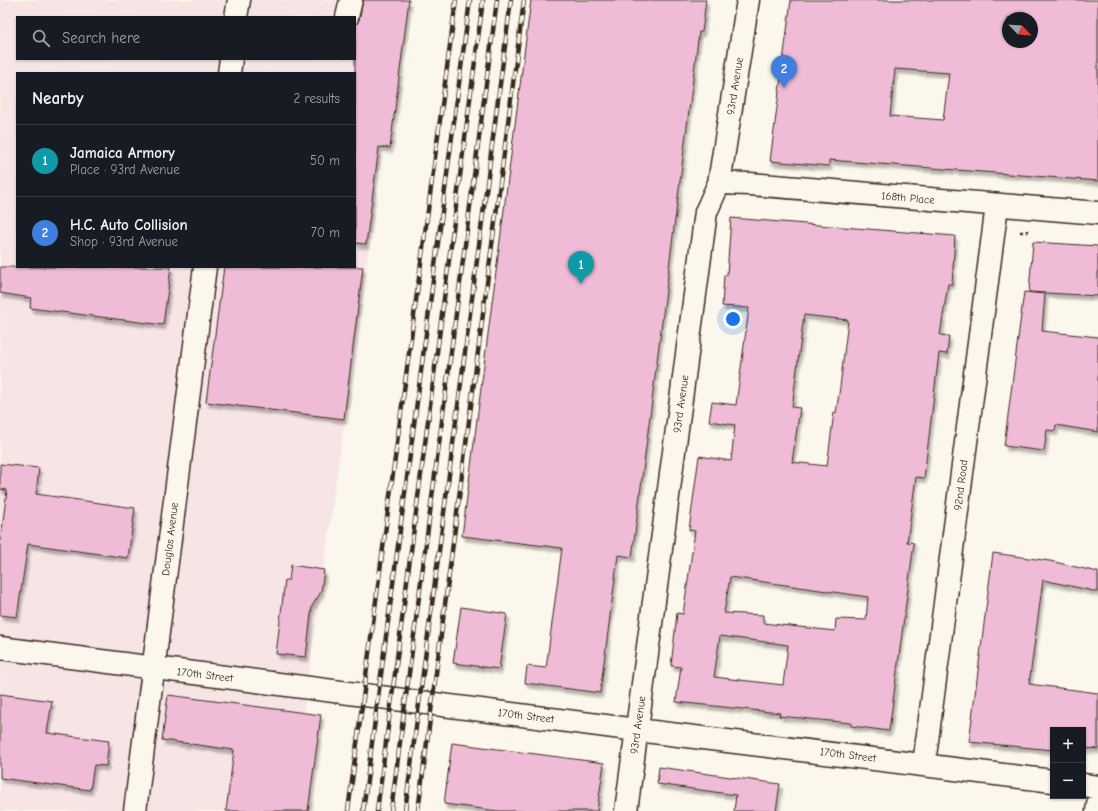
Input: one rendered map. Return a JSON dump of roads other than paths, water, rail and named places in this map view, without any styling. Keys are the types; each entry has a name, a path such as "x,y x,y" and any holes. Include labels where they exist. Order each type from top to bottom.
{"street":[{"path":"236,16 238,0"},
{"path":"347,16 351,0"},
{"name":"93rd Avenue","path":"626,811 706,212 719,183 748,0"},
{"path":"229,72 231,60"},
{"name":"168th Place","path":"719,183 750,184 1098,213"},
{"name":"92nd Road","path":"924,764 997,205"},
{"name":"Douglas Avenue","path":"135,811 205,268"},
{"name":"170th Street","path":"0,648 637,730 1050,781"},
{"path":"1086,785 1098,787"},
{"path":"1097,811 1098,804"}],"railway":[{"path":"348,811 456,0"},
{"path":"363,811 470,0"},
{"path":"377,811 483,0"},
{"path":"391,811 497,0"},
{"path":"405,811 511,0"},
{"path":"418,811 524,0"}],"place":[{"name":"H.C. Auto Collision","path":"784,88"},
{"name":"Jamaica Armory","path":"581,284"}]}
